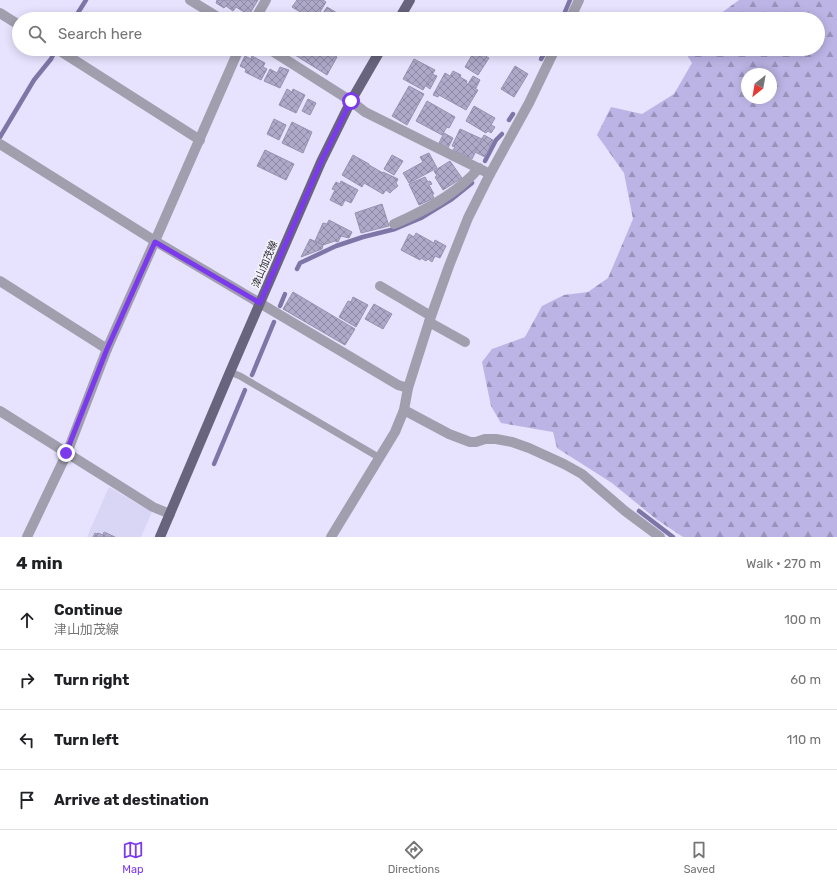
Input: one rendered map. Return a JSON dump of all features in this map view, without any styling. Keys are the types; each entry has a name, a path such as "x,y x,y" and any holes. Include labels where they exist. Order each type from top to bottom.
{"main road":[{"path":"403,12 410,0"},
{"name":"津山加茂線","path":"160,537 321,162 351,101 377,56"}],"street":[{"path":"190,0 210,12"},
{"path":"259,12 266,0"},
{"path":"573,12 579,0"},
{"path":"0,13 12,21"},
{"path":"68,56 200,140"},
{"path":"27,537 66,453 107,349 236,56"},
{"path":"280,56 351,101 365,112 490,174"},
{"path":"330,537 395,432 404,410 408,388 448,266 468,218 529,103 552,56"},
{"path":"1,144 155,242 398,385 408,388"},
{"path":"394,224 416,214 454,191 479,168"},
{"path":"0,281 107,349"},
{"path":"380,286 465,342"},
{"path":"404,410 449,434 470,442 485,439 496,439 512,442 564,464 582,474 625,511 660,537"},
{"path":"0,411 153,507 170,514"}],"lane":[{"path":"230,372 240,376 380,458"}],"shaded area":[{"path":"109,487 152,512 141,537 87,537"}],"green space":[{"path":"739,0 837,0 837,537 683,537 656,519 612,483 557,448 553,432 501,423 491,406 482,362 492,349 525,337 542,306 564,295 588,292 608,278 633,219 624,173 597,135 611,107 642,114 674,94 692,63 688,56 825,56 825,12 723,12"}],"building":[{"path":"217,0 258,0 251,12 244,12 236,7 233,11 226,6 224,8 216,3"},
{"path":"297,0 323,0 326,2 320,12 300,12 292,7"},
{"path":"327,7 335,12 324,12"},
{"path":"245,56 251,59 252,56 265,63 263,67 267,69 261,80 245,72 246,69 240,66"},
{"path":"297,56 337,57 327,75"},
{"path":"471,56 486,56 489,58 478,75 465,67"},
{"path":"414,59 435,70 423,90 403,79"},
{"path":"515,66 528,74 514,97 501,89"},
{"path":"280,67 289,70 280,88 264,81 270,69 277,73"},
{"path":"453,71 461,75 460,77 467,81 466,83 478,90 466,110 439,95 438,97 433,95 445,73 450,76"},
{"path":"432,74 437,76 430,89 426,86"},
{"path":"473,76 480,80 476,88 468,84"},
{"path":"409,86 424,94 407,125 392,116"},
{"path":"287,89 292,92 293,89 305,95 296,113 279,105"},
{"path":"308,99 316,103 310,115 302,111"},
{"path":"427,101 455,117 449,128 447,127 442,135 416,121"},
{"path":"474,106 495,118 491,125 495,127 491,133 488,131 486,133 466,121"},
{"path":"274,119 286,125 279,140 267,134"},
{"path":"292,122 312,132 303,153 282,143"},
{"path":"460,129 482,139 472,159 453,150 455,147 452,146"},
{"path":"444,133 453,138 448,148 439,143"},
{"path":"484,135 493,140 485,157 475,152"},
{"path":"265,150 294,164 286,180 257,166"},
{"path":"429,153 437,168 409,183 403,173 423,162 420,157"},
{"path":"353,155 383,173 398,179 396,183 398,186 390,193 386,190 383,194 364,183 362,187 342,175"},
{"path":"392,155 403,161 394,175 384,169"},
{"path":"450,161 462,178 443,190 435,177 437,176 434,171"},
{"path":"425,177 428,182 430,181 432,184 429,185 434,194 432,194 434,198 419,205 409,184"},
{"path":"341,181 358,190 351,203 345,200 342,206 330,200 335,190 332,189 336,182 340,184"},
{"path":"382,204 389,226 361,233 355,213"},
{"path":"329,220 352,232 349,238 341,236 338,242 335,241 323,245 315,241 323,223 327,224"},
{"path":"416,233 434,243 435,240 446,246 440,258 435,256 432,262 428,259 426,261 421,258 420,260 401,250 409,234 414,237"},
{"path":"310,239 323,245 322,249 301,257"},
{"path":"293,292 355,329 345,345 283,309"},
{"path":"353,297 368,305 356,327 339,317 348,301 351,302"},
{"path":"374,304 392,314 383,329 365,319"},
{"path":"104,532 115,537 93,537 95,533 103,535"}],"waterway":[{"path":"78,12 86,0"},
{"path":"565,12 570,0"},
{"path":"0,137 34,80 52,56"},
{"path":"509,120 513,114"},
{"path":"485,161 496,140 502,134"},
{"path":"297,269 300,263 336,246 395,229 421,218 452,199 472,183"},
{"path":"280,306 285,294"},
{"path":"252,375 274,322"},
{"path":"214,464 245,390"},
{"path":"639,511 673,537"}],"route":[{"path":"66,453 107,349 155,242 260,303 321,162 351,101"}]}
